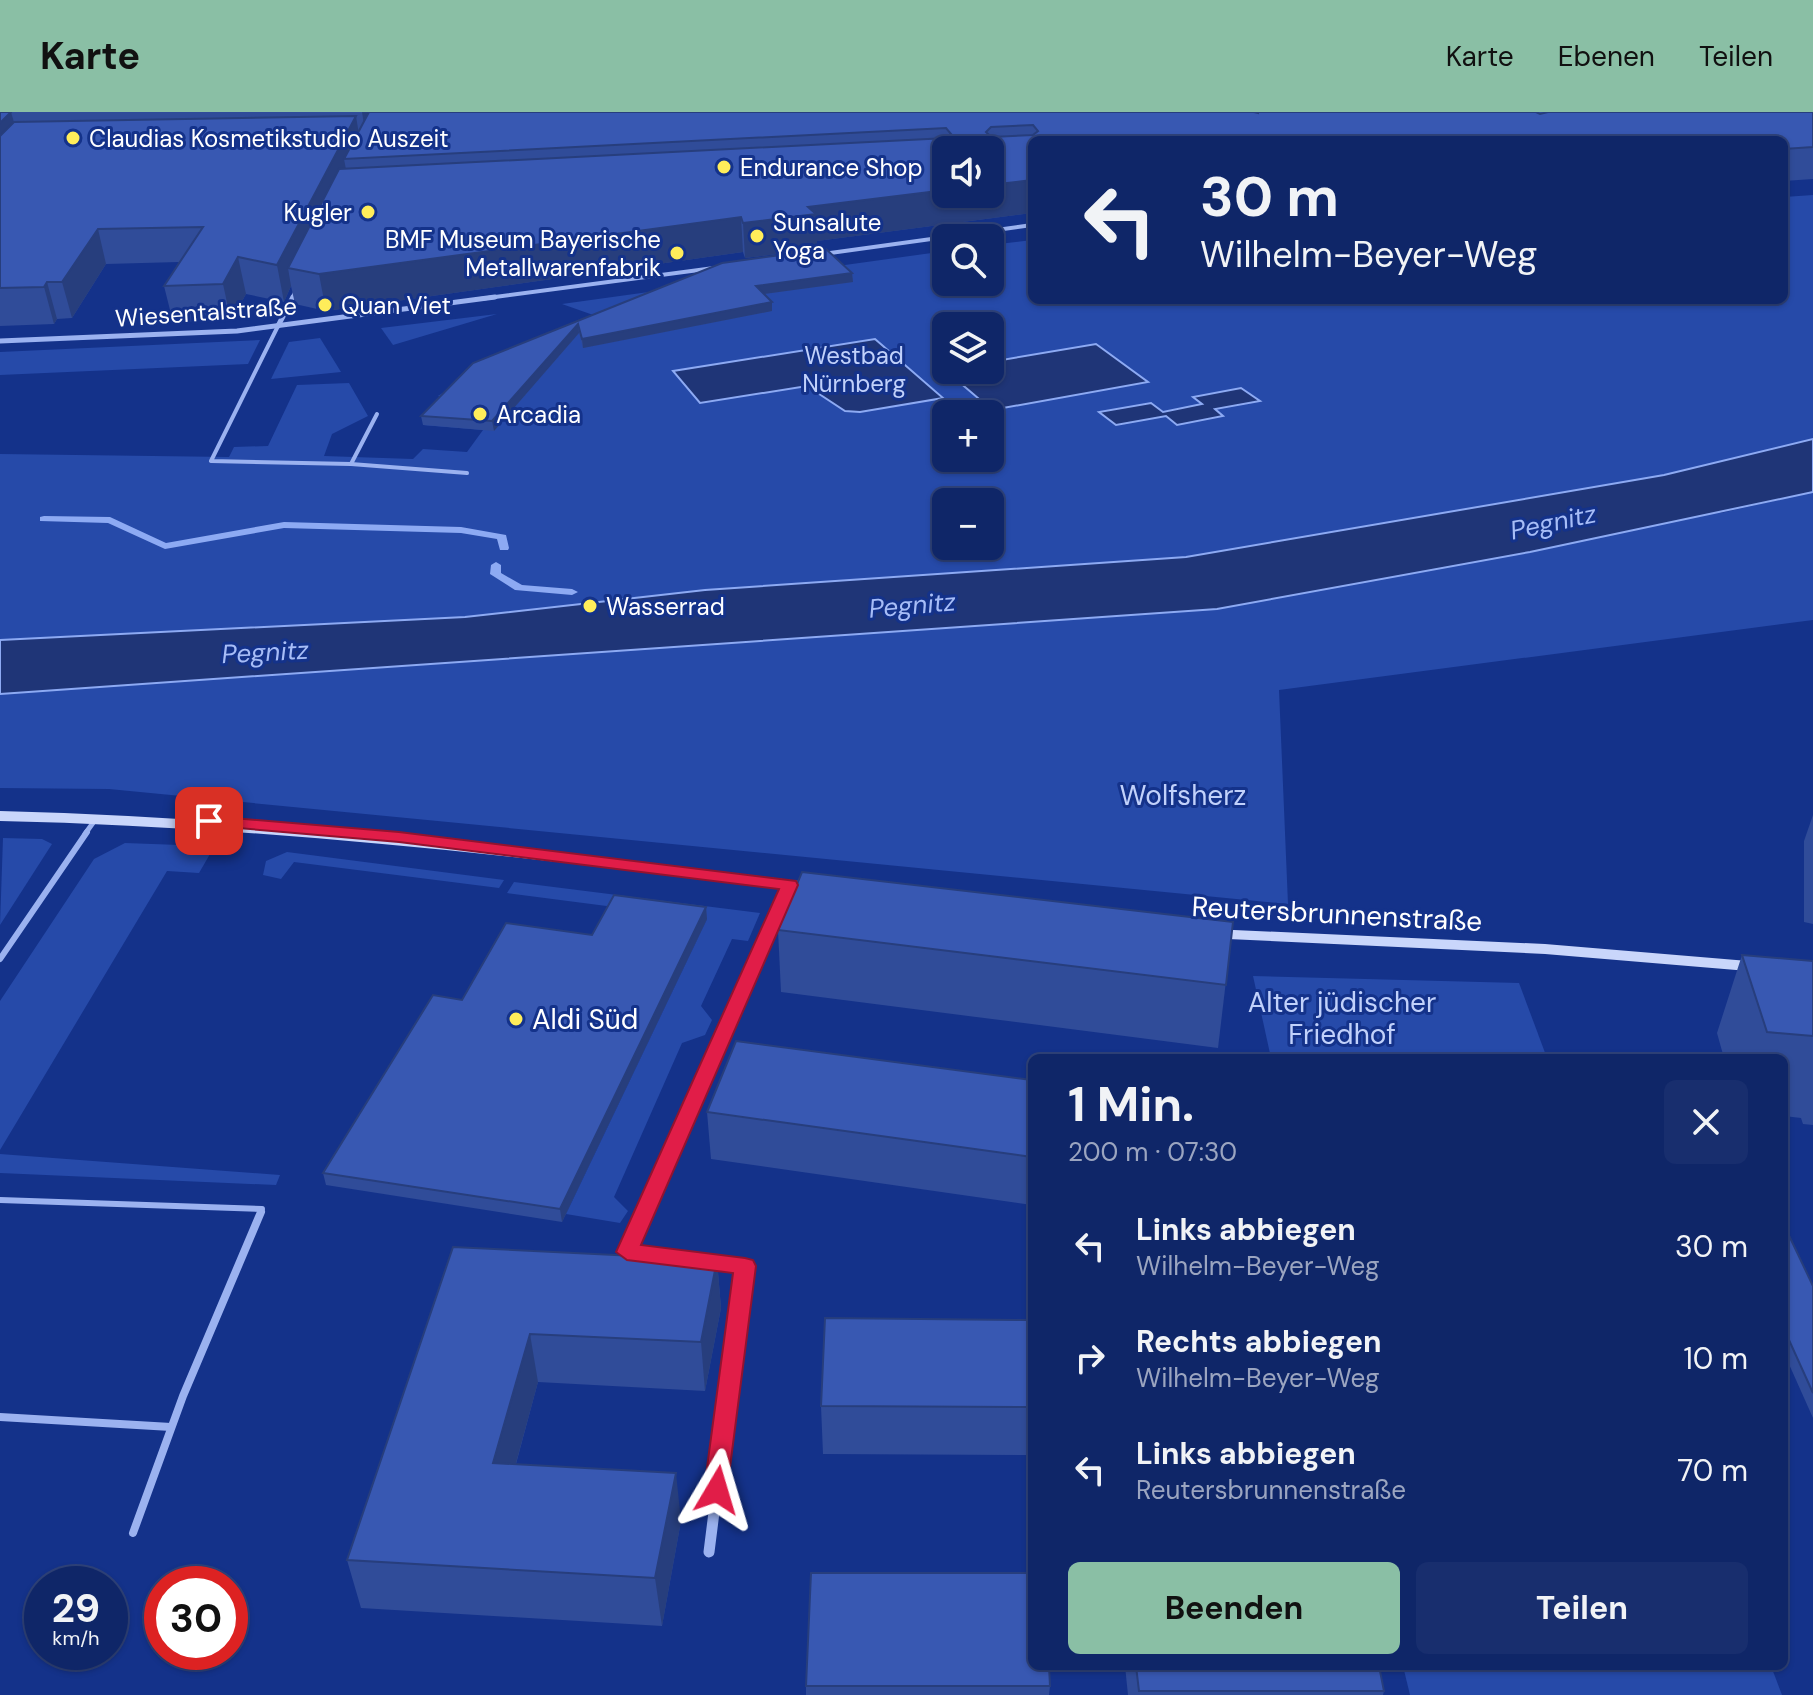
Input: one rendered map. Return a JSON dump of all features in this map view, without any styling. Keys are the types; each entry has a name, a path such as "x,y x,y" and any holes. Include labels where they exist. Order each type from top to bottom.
{"street":[{"path":"814,255 1028,226"},
{"name":"Wiesentalstraße","path":"0,341 278,326 721,267"},
{"path":"278,326 303,277"},
{"path":"0,816 97,817 352,832 835,891"},
{"path":"709,1552 745,1266 627,1252 789,885"},
{"name":"Reutersbrunnenstraße","path":"1195,933 1559,950 1774,968"}],"lane":[{"path":"278,326 211,461 351,464 467,473"},
{"path":"351,464 377,414"},
{"path":"0,959 97,817"},
{"path":"0,1200 262,1209 171,1427 133,1533"},
{"path":"0,1417 171,1427"}],"green space":[{"path":"1813,195 1813,439 1665,475 1721,513 1813,492 1813,620 1279,690 1288,904 109,789 0,788 0,454 229,457 234,447 268,446 297,385 349,383 368,416 332,434 324,456 413,459 423,449 467,452 483,430 423,425 448,398 438,396 500,362 613,322 562,304 932,253 932,296 1004,296 1004,243 1028,240 1028,304 1788,304 1788,197"},
{"path":"497,314 393,345 381,328"},
{"path":"320,338 341,372 271,379 289,342"},
{"path":"260,340 248,364 0,375 0,352"},
{"path":"3,838 42,839 52,844 0,925"},
{"path":"125,843 207,846 210,854 199,873 167,871 0,1150 0,1001 94,859"},
{"path":"287,852 504,880 499,888 294,862 281,879 263,875 266,861"},
{"path":"514,882 760,913 748,941 732,939 701,1006 712,1020 705,1035 682,1043 614,1197 628,1211 620,1223 566,1214 707,919 507,893"},
{"name":"Alter jüdischer Friedhof","path":"1253,976 1519,983 1546,1054 1270,1054"},
{"path":"0,1154 280,1175 276,1185 0,1173"},
{"path":"1404,1670 1773,1670 1782,1695 1410,1695"}],"water":[{"path":"875,339 943,398 860,412 845,411 807,386 700,403 673,371"},
{"path":"1096,344 1148,382 1004,408 1004,400 980,400 961,384 1004,384 1004,360"},
{"path":"1241,388 1260,401 1215,409 1223,416 1177,425 1166,416 1116,425 1099,412 1151,403 1163,412 1202,404 1193,397"},
{"name":"Pegnitz","path":"1813,439 1813,492 1530,552 1217,609 0,694 0,640 465,617 705,590 1186,557 1664,475"}],"building":[{"path":"0,112 11,112 0,123"},
{"path":"369,112 1813,112 1813,147 1788,149 1788,136 1028,136 1028,180 1004,183 1004,136 1033,135 1038,131 1033,125 991,127 986,132 990,136 949,136 951,134 946,128 344,159"},
{"path":"356,116 277,265 238,257 223,284 164,286 203,227 98,229 62,282 47,282 44,287 0,288 0,136 14,122"},
{"path":"932,139 932,192 808,207 816,214 743,223 741,217 319,274 288,268 339,169"},
{"path":"826,249 852,273 756,286 772,302 582,339 578,324 492,421 421,416 473,363 722,263"},
{"path":"802,872 1233,922 1226,985 778,930"},
{"path":"614,895 706,907 560,1209 323,1173 433,995 462,1000 506,923 592,935"},
{"path":"1742,955 1813,961 1813,1036 1767,1032"},
{"path":"736,1041 1028,1079 1028,1156 707,1112"},
{"path":"1788,1233 1813,1286 1813,1393 1788,1338"},
{"path":"453,1247 717,1260 701,1342 530,1334 493,1463 676,1473 655,1578 347,1560"},
{"path":"825,1318 1028,1320 1028,1407 821,1406"},
{"path":"811,1573 1028,1573 1028,1670 1049,1670 1050,1686 806,1686"},
{"path":"1136,1670 1380,1670 1384,1691 1139,1691"}],"waterway":[{"path":"44,519 110,520 165,546 284,525 461,530 502,537 504,548"},
{"path":"496,565 495,574 519,588 572,592"}],"place":[{"name":"Claudias Kosmetikstudio Auszeit","path":"73,138"},
{"name":"Endurance Shop","path":"724,167"},
{"name":"Kugler","path":"368,212"},
{"name":"Sunsalute Yoga","path":"757,236"},
{"name":"BMF Museum Bayerische Metallwarenfabrik","path":"677,253"},
{"name":"Quan Viet","path":"325,305"},
{"name":"Arcadia","path":"480,414"},
{"name":"Wasserrad","path":"590,606"},
{"name":"Aldi Süd","path":"516,1019"}],"route":[{"path":"209,821 399,837 789,885 627,1252 745,1266 717,1490"}],"park label":[{"name":"Westbad Nürnberg","path":"854,369"},
{"name":"Wolfsherz","path":"1183,795"}]}
